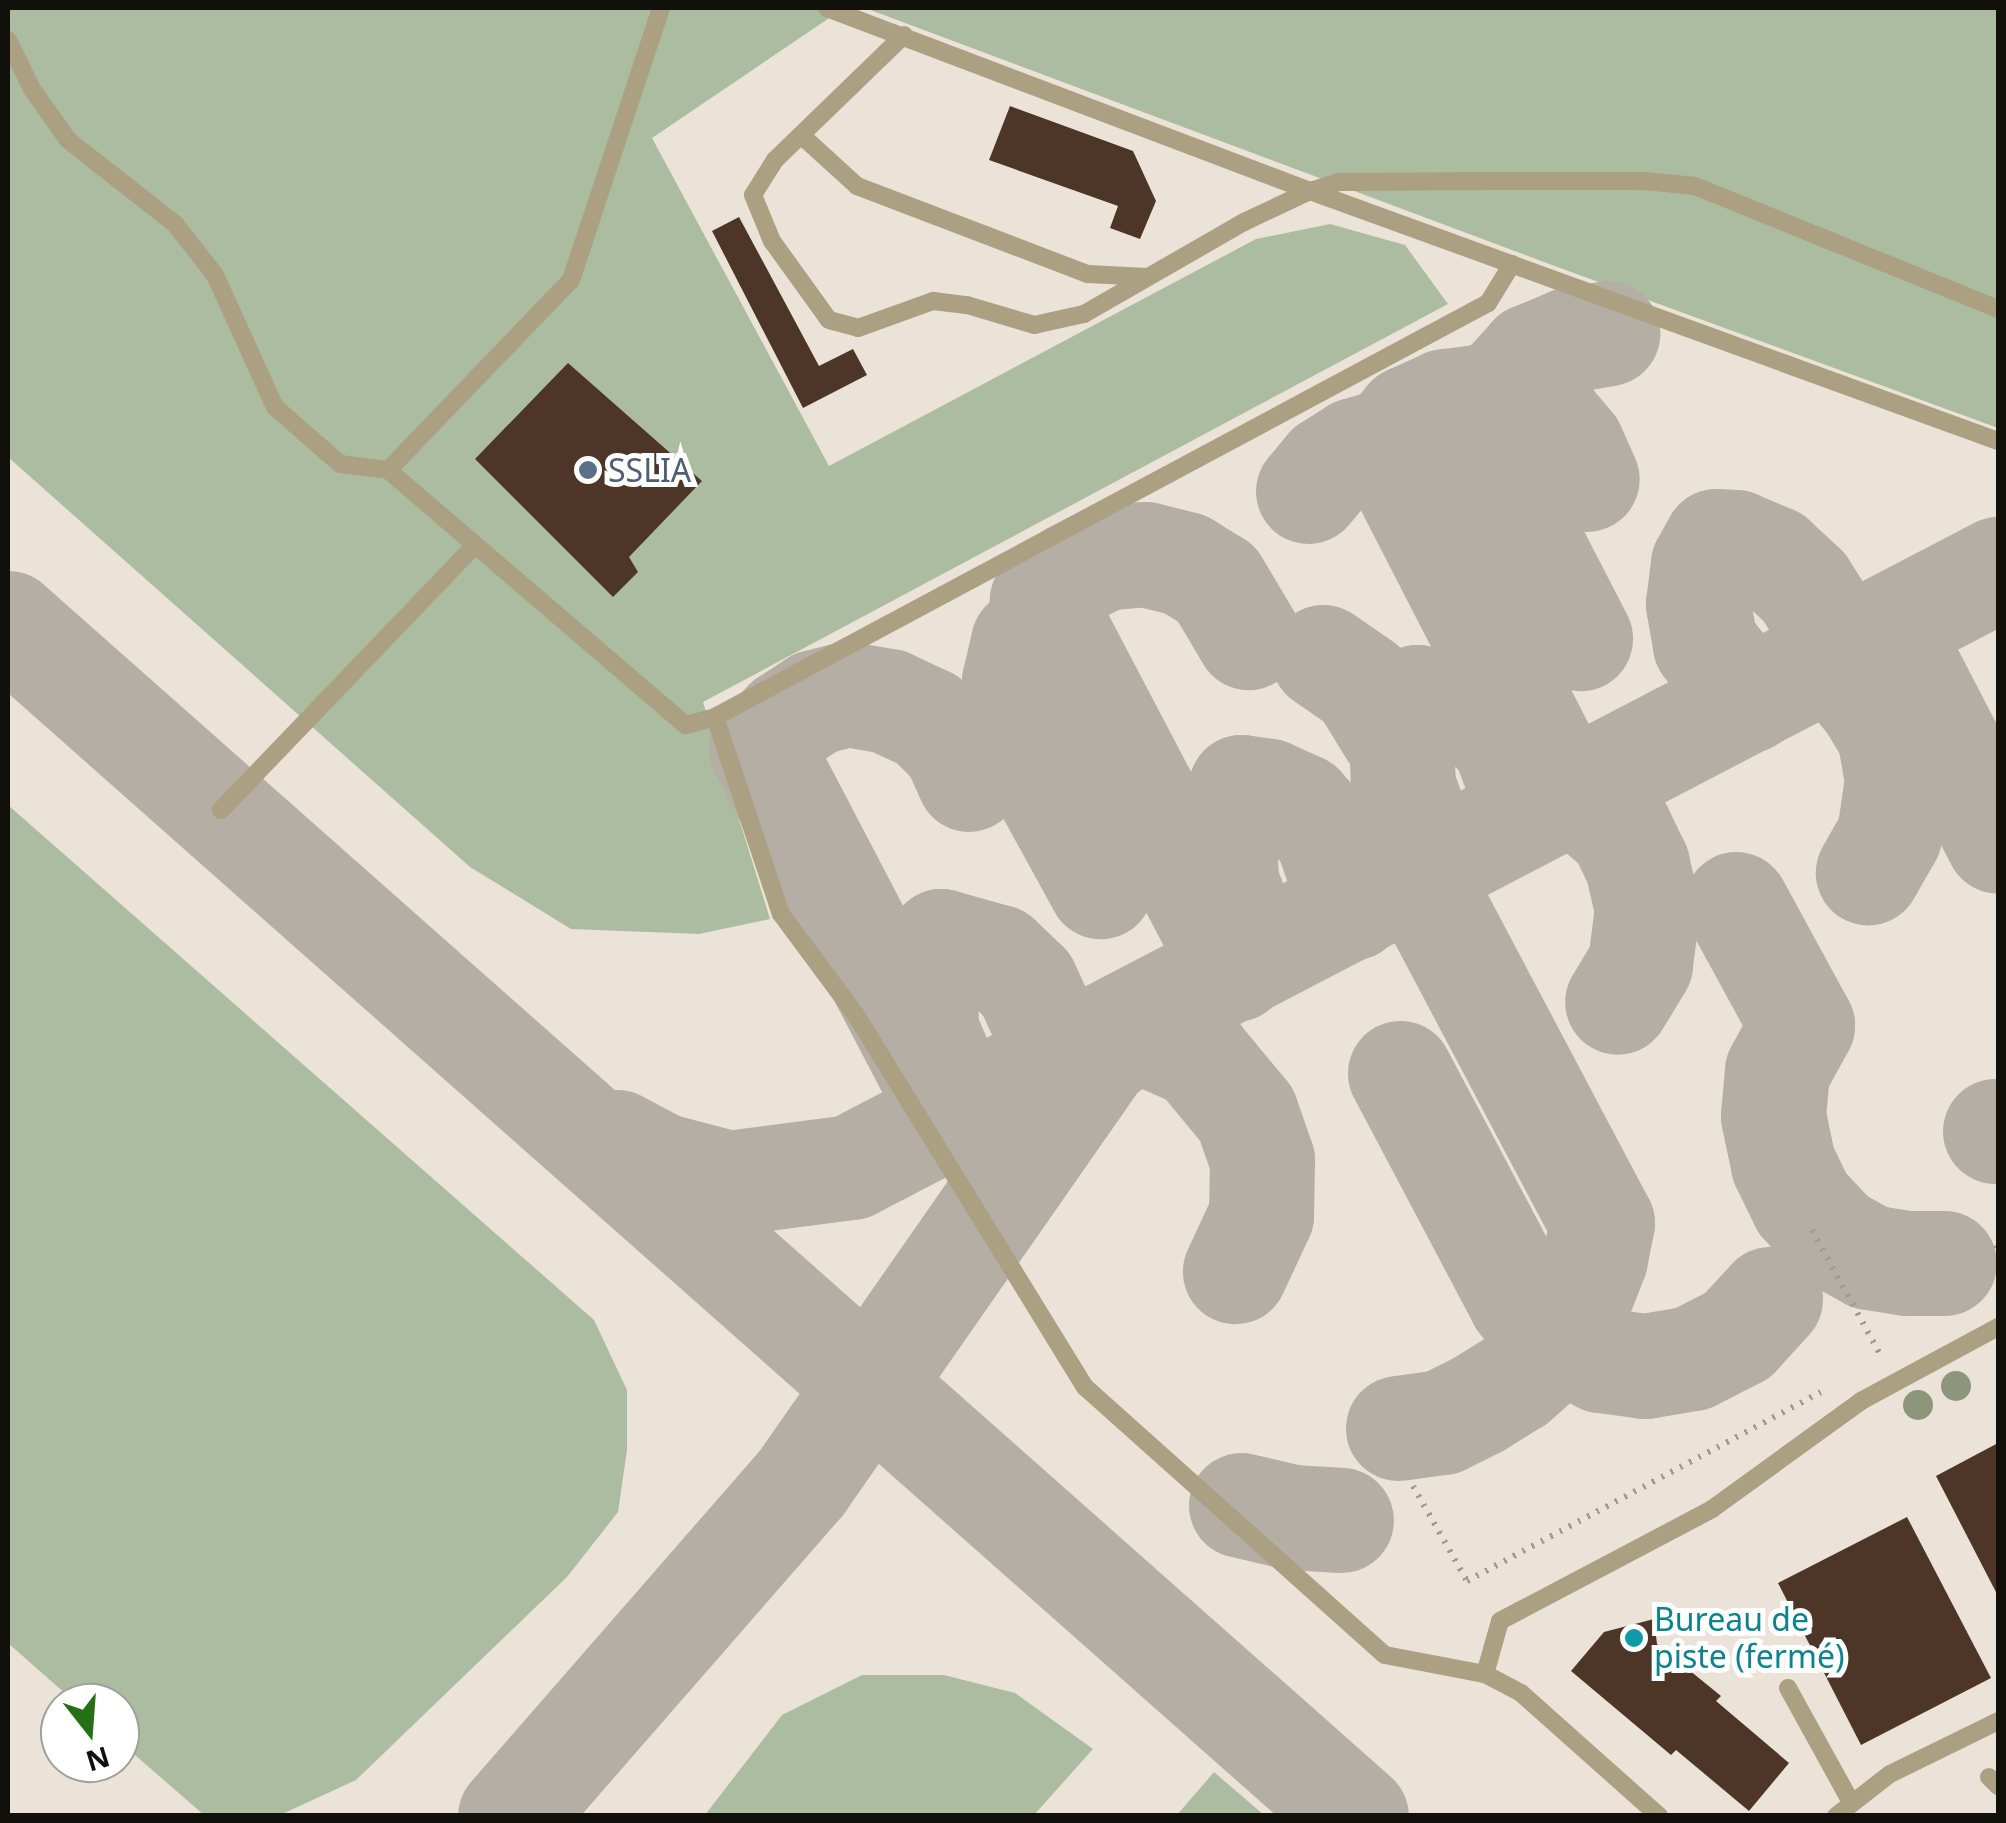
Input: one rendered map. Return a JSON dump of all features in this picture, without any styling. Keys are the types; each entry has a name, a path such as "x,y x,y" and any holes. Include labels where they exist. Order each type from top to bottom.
{"lane":[{"path":"388,470 571,280 661,8"},
{"path":"827,8 1310,191 1998,441"},
{"path":"904,35 775,160 753,195 772,240 828,320 858,328 933,301 967,305 1034,325 1084,314 1310,191 1339,182 1645,181 1695,186 1998,309"},
{"path":"8,40 32,89 68,140 175,224 215,274 275,407 340,464 388,470 686,726 715,717 1488,303 1512,264"},
{"path":"801,134 856,186 1088,274 1148,277"},
{"path":"221,810 475,544"},
{"path":"715,717 782,914 856,1015 1085,1388 1385,1655 1484,1674 1521,1693 1659,1816"},
{"path":"1484,1674 1500,1621 1712,1510 1861,1401 1998,1327"},
{"path":"1788,1688 1852,1802"},
{"path":"1836,1816 1890,1774 1998,1721"}],"path":[{"path":"1812,1230 1882,1359"},
{"path":"1865,1368 1897,1351"},
{"path":"1413,1486 1467,1581 1830,1386"}],"green space":[{"path":"8,8 844,8 652,138 829,466 1256,239 1330,224 1405,245 1448,304 703,702 770,919 699,934 571,929 470,867 8,457"},
{"path":"865,8 1998,8 1998,428 1552,265"},
{"path":"8,805 594,1320 627,1390 627,1450 618,1512 567,1577 356,1780 280,1815 204,1815 140,1759 140,1683 53,1683 8,1643"},
{"path":"862,1675 944,1675 1015,1693 1093,1749 1034,1815 705,1815 782,1715"},
{"path":"1214,1772 1264,1815 1177,1815"}],"building":[{"path":"1010,106 1133,151 1156,201 1140,239 1110,228 1118,206 989,160"},
{"path":"739,217 819,366 853,349 867,375 803,408 712,231"},
{"name":"SSLIA","path":"568,363 702,481 629,557 638,572 613,597 475,459"},
{"path":"1998,1443 1998,1596 1936,1476"},
{"path":"1907,1517 1991,1678 1861,1745 1778,1583"},
{"path":"1654,1619 1657,1644 1721,1696 1716,1701 1789,1763 1749,1811 1676,1750 1671,1755 1571,1671 1604,1632"}],"taxiway":[{"path":"1488,455 1489,422 1506,384 1531,356 1569,340 1607,333"},
{"path":"1566,795 1386,445 1408,418 1445,401 1477,397 1516,401 1550,420 1572,446 1587,479"},
{"path":"1308,491 1328,467 1355,450 1380,443 1422,435 1465,454 1503,489 1580,638"},
{"path":"1748,700 1705,644 1698,604 1703,564 1716,541 1735,542 1773,558 1804,587 1819,611 1831,657 1869,701 1889,734 1897,780 1889,835 1868,872"},
{"path":"1235,969 1042,601 1072,574 1103,558 1145,554 1185,564 1216,583 1248,637"},
{"path":"617,1142 660,1165 728,1183 851,1167 1998,569"},
{"path":"8,623 1356,1816"},
{"path":"1023,642 1014,681 1016,733 1100,886"},
{"path":"1902,656 1998,841"},
{"path":"1323,657 1362,684 1392,733"},
{"path":"953,1115 761,747 786,721 815,702 847,694 888,701 927,719 954,746 969,779"},
{"path":"1451,856 1417,825 1403,786 1401,739 1417,697 1475,713 1503,740 1525,798"},
{"path":"1262,940 1240,920 1226,881 1224,833 1241,787 1268,791 1301,806 1326,834 1352,908"},
{"path":"1575,791 1620,830 1637,865 1647,909 1640,964 1617,1002"},
{"path":"1398,1428 1442,1422 1478,1404 1515,1381 1549,1351 1577,1304 1595,1258 1602,1223 1417,874"},
{"path":"1736,904 1802,1025 1777,1071 1773,1116 1783,1164 1802,1203 1835,1238 1869,1257 1944,1263"},
{"path":"944,1072 926,1030 925,982 941,941 998,957 1026,984 1042,1018 1050,1065"},
{"path":"1116,1031 1148,1034 1198,1056 1246,1114 1262,1160 1261,1215 1235,1271"},
{"path":"510,1816 802,1481 1099,1055 1114,1044"},
{"path":"1400,1073 1520,1300 1558,1337 1601,1360 1645,1366 1692,1358 1737,1335 1770,1299"},
{"path":"1241,1505 1292,1517 1341,1520"}],"place":[{"name":"SSLIA","path":"588,470"},
{"name":"Bureau de piste (fermé)","path":"1634,1638"}]}
